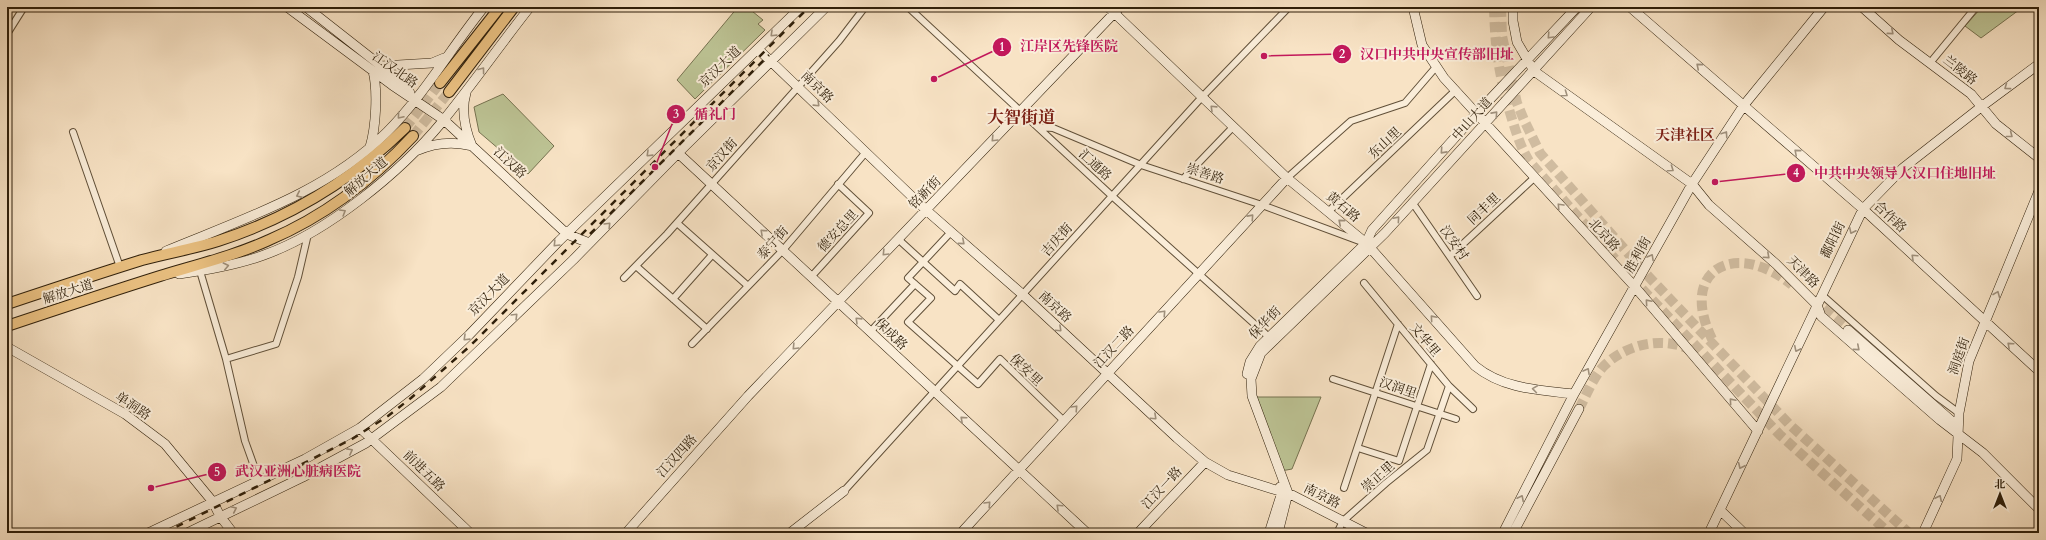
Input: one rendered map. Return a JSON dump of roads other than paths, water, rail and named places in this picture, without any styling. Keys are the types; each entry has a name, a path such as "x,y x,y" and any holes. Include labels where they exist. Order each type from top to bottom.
{"main road":[{"path":"440,84 500,7"},
{"path":"449,92 514,7"},
{"name":"解放大道","path":"7,304 143,260 218,241 292,212 347,178 383,150 405,128"},
{"name":"解放大道","path":"7,326 159,276 238,253 270,240 299,226 348,194 388,163 413,136"}],"street":[{"path":"7,34 24,7"},
{"name":"江汉北路","path":"287,7 377,69"},
{"name":"江汉北路","path":"306,7 414,99"},
{"name":"解放大道","path":"143,260 242,220 307,191 343,168 369,148 387,131 414,99 484,7"},
{"name":"解放大道","path":"159,276 200,271 231,265 265,255 308,234 351,208 411,153 444,120 530,7"},
{"name":"京汉大道","path":"148,533 305,459 360,428 423,379 469,335 567,234 801,7"},
{"path":"187,533 303,477 372,439 441,387 491,341 771,60 826,7"},
{"name":"京汉街","path":"624,278 677,223 839,41 865,7"},
{"name":"汇通路","path":"908,7 1112,196 1199,273 1268,337"},
{"name":"吉庆街","path":"844,491 1202,97 1288,7"},
{"name":"北京路","path":"1413,7 1422,45 1436,66 1477,113 1485,125 1635,287 1758,431"},
{"path":"1513,7 1513,22 1517,42 1534,71"},
{"name":"中山大道","path":"1368,245 1372,230 1477,113 1577,7"},
{"name":"中山大道","path":"1368,245 1412,202 1485,125 1591,7"},
{"name":"合作路","path":"1630,7 1863,209 1985,323 2039,371"},
{"name":"胜利街","path":"1503,533 1574,394 1692,184 1744,105 1824,7"},
{"name":"兰陵路","path":"1862,7 1899,40 1971,94 1996,124 2039,158"},
{"path":"1930,63 1976,7"},
{"name":"铭新街","path":"748,396 1021,111 1114,9"},
{"name":"黄石路","path":"1114,9 1202,97 1287,178 1329,211 1368,245 1469,361 1481,371 1496,380 1513,386 1574,394"},
{"name":"南京路","path":"758,49 926,210 1022,294 1107,374 1205,462 1228,475 1285,493 1366,533"},
{"path":"369,148 374,130 375,83 377,69 432,63 447,56"},
{"name":"鄱阳街","path":"1709,533 1863,209 1902,168 2039,64"},
{"path":"1287,178 1351,121 1405,103 1436,66"},
{"name":"天津路","path":"1534,71 1692,184 1709,205 1776,264 1817,305 1820,316 1940,420 1983,453 2039,508"},
{"path":"411,153 432,145 446,143 472,146 464,118 464,102 469,86"},
{"name":"东山里","path":"1329,211 1456,90"},
{"name":"江汉路","path":"414,99 444,120 567,234 589,243"},
{"name":"崇善路","path":"1038,127 1053,128 1141,165 1262,205 1368,245"},
{"path":"1183,179 1233,127"},
{"path":"73,132 120,268"},
{"name":"泰宁街","path":"692,344 783,250 866,152"},
{"name":"保成路","path":"678,154 1087,533"},
{"name":"江汉二路","path":"961,533 1287,178"},
{"name":"同丰里","path":"1450,256 1534,178"},
{"name":"德安总里","path":"811,276 869,213 838,184"},
{"name":"洞庭街","path":"1922,533 1957,459 1959,413 1969,361 2039,190"},
{"name":"汉安村","path":"1412,202 1477,296"},
{"path":"677,223 748,286"},
{"path":"951,232 908,278 931,298 908,322 957,367"},
{"path":"226,359 276,344 298,277 308,234"},
{"path":"898,239 922,263 955,290 960,284 999,320"},
{"name":"保华街","path":"1285,493 1247,397 1246,378 1250,362 1255,353 1268,337 1368,245"},
{"name":"保华街","path":"1285,493 1252,396 1251,379 1261,353 1368,245"},
{"path":"673,299 712,255"},
{"path":"636,266 707,328"},
{"path":"200,271 226,359 245,441 260,480"},
{"path":"870,332 915,284"},
{"name":"文华里","path":"1364,284 1449,386 1473,409"},
{"path":"1822,296 1936,396 1959,413"},
{"path":"1344,488 1398,324"},
{"path":"1848,330 1955,424 1959,434"},
{"name":"单洞路","path":"7,347 125,414 165,444 213,502 220,516 234,533"},
{"name":"保安里","path":"957,367 978,384 1000,359 1064,421"},
{"path":"1358,448 1399,461 1431,364"},
{"name":"汉润里","path":"1333,379 1456,419"},
{"path":"1439,413 1449,386"},
{"name":"江汉四路","path":"626,533 748,396"},
{"path":"1513,533 1579,409"},
{"name":"崇正里","path":"1337,533 1343,522 1386,483 1428,450 1439,413"},
{"name":"前进五路","path":"360,428 470,533"},
{"name":"江汉一路","path":"1138,533 1205,462"},
{"path":"790,533 844,491"},
{"path":"1269,533 1285,493"},
{"path":"1278,533 1285,493"},
{"path":"1720,510 1744,533"}],"tunnel":[{"path":"1494,7 1495,36 1503,88 1518,139 1523,150 1529,161 1615,259"},
{"path":"1501,7 1502,36 1517,103 1540,153 1649,277 1790,425 1909,533"},
{"path":"405,128 440,83"},
{"path":"413,136 449,92"},
{"path":"1712,339 1703,314 1702,294 1708,278 1719,268 1734,263 1752,264 1772,271 1792,285"},
{"path":"1642,289 1780,435 1889,533"},
{"path":"1812,299 1848,330"},
{"path":"1579,409 1598,373 1611,360 1621,353 1632,348 1656,343 1668,343 1691,350"}],"railway":[{"path":"164,533 352,439 388,416 411,398 469,347 809,7"},
{"path":"590,234 769,55"}],"place":[{"name":"汉口中共中央宣传部旧址","path":"1264,56"},
{"name":"江岸区先锋医院","path":"934,79"},
{"name":"循礼门","path":"655,167"},
{"name":"中共中央领导人汉口住地旧址","path":"1715,182"},
{"name":"武汉亚洲心脏病医院","path":"151,488"}],"district":[{"name":"大智街道","path":"1021,117"},
{"name":"天津社区","path":"1685,135"}]}
